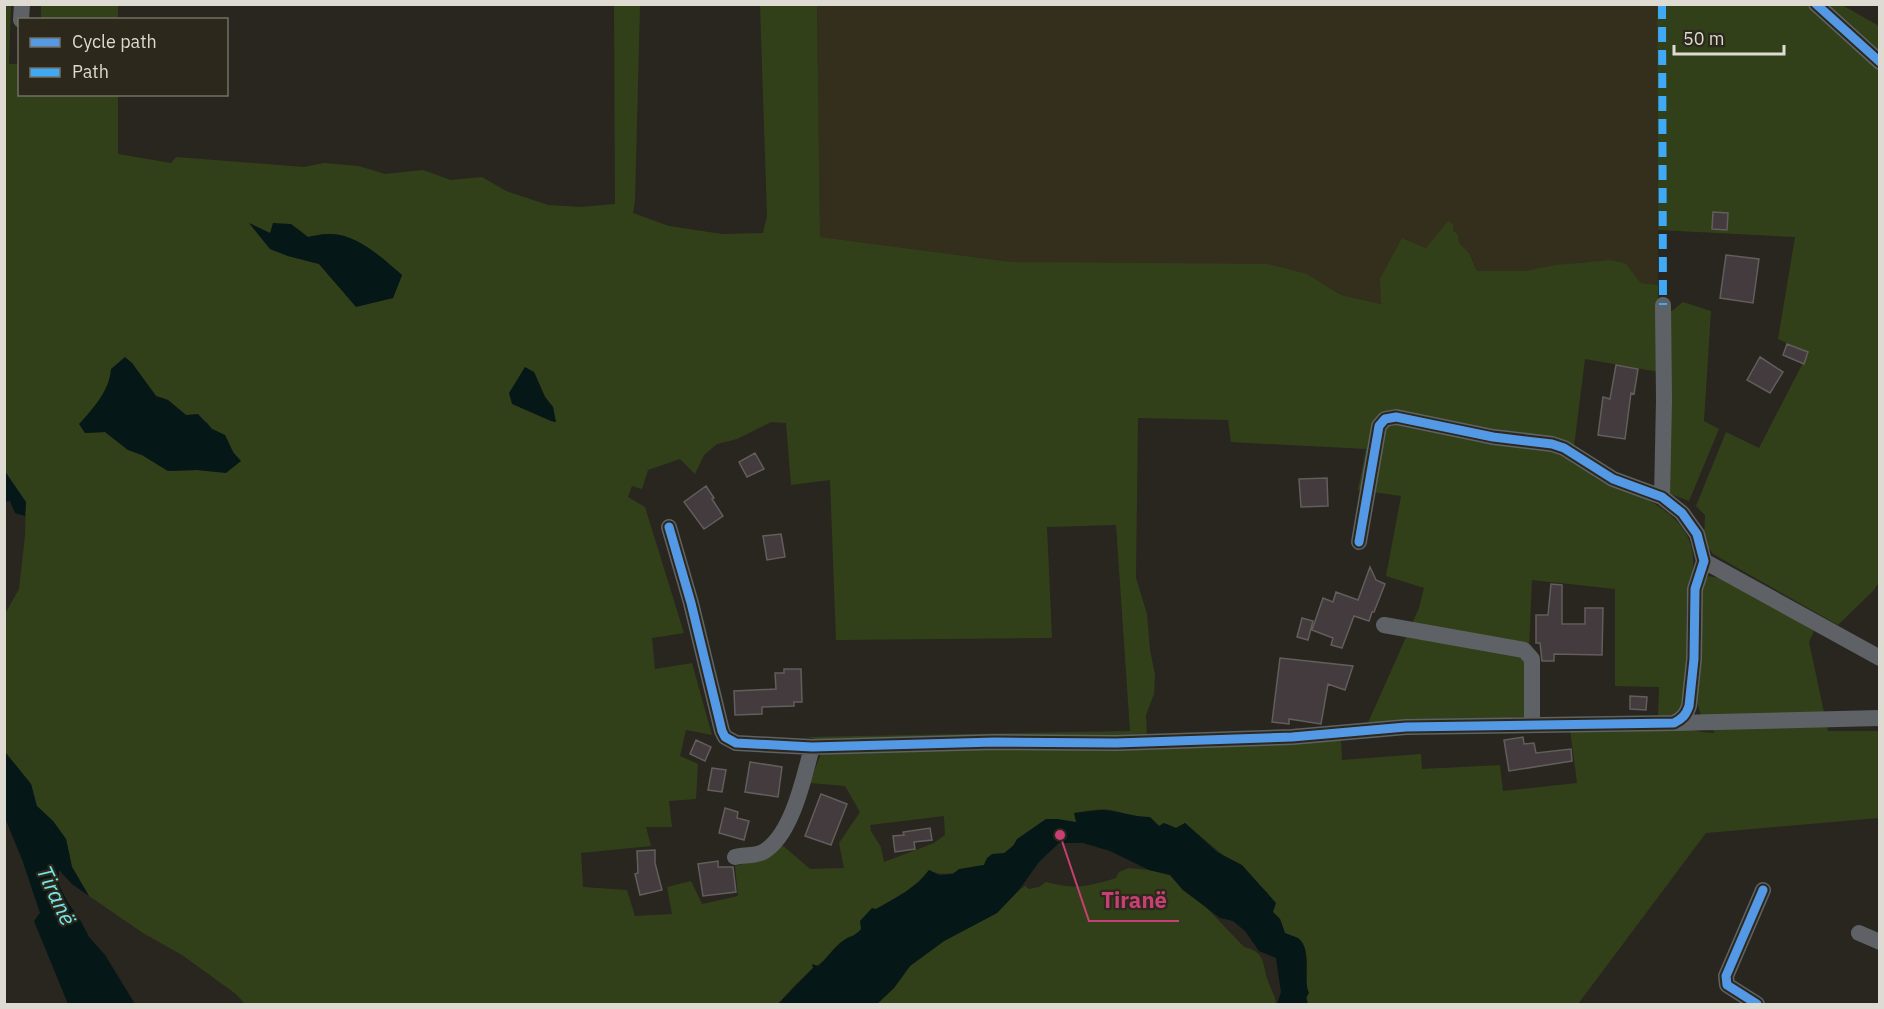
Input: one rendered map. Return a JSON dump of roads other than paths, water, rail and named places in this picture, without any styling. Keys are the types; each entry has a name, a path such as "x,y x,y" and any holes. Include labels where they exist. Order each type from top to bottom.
{"street":[{"path":"1816,4 1880,62"},
{"path":"1662,497 1663,305"},
{"path":"1359,542 1379,426 1385,419 1396,417 1493,437 1552,444 1575,454 1613,479 1662,497 1682,513 1692,525 1697,534 1704,561 1695,588 1694,659 1689,706 1683,718 1674,723"},
{"path":"669,527 725,737 736,743 813,747 995,742 1116,743 1292,737 1406,727 1880,718"},
{"path":"1704,561 1880,658"},
{"path":"1384,625 1524,650 1532,659 1532,725"},
{"path":"735,857 762,852 780,836 796,806 813,747"},
{"path":"1757,1005 1727,984 1726,976 1763,890"},
{"path":"1859,933 1880,942"}],"water":[{"path":"249,223 270,233 273,223 291,224 308,237 338,234 368,247 402,275 393,298 356,307 319,264 270,249"},
{"path":"125,357 156,396 168,400 186,415 198,414 212,429 225,435 233,452 241,461 226,473 196,470 168,471 142,455 128,450 105,432 85,433 79,424 104,392 111,369"},
{"path":"525,367 534,372 545,397 553,407 556,422 512,404 509,393"},
{"path":"4,470 26,502 25,516 15,513 10,501 5,502"},
{"path":"5,752 31,784 37,806 53,821 66,839 72,867 89,896 72,884 59,870 59,885 89,937 105,955 135,1004 68,1004 34,921 40,913 5,818"},
{"path":"1100,810 1150,817 1159,826 1164,823 1176,828 1185,823 1217,852 1242,865 1276,903 1273,912 1280,919 1285,933 1298,938 1305,949 1308,1004 1277,1004 1281,992 1276,958 1259,951 1245,931 1233,921 1220,918 1183,890 1170,875 1149,870 1110,851 1083,843 1059,843 1039,862 1019,890 997,913 944,941 910,966 894,988 877,1004 778,1004 813,968 812,964 818,966 840,943 861,929 860,921 872,908 876,909 905,892 929,870 939,875 953,874 959,869 984,865 992,854 1004,853 1013,846 1017,839 1046,819 1076,822 1074,813"}],"place":[{"name":"Tiranë","path":"1060,835"}]}
